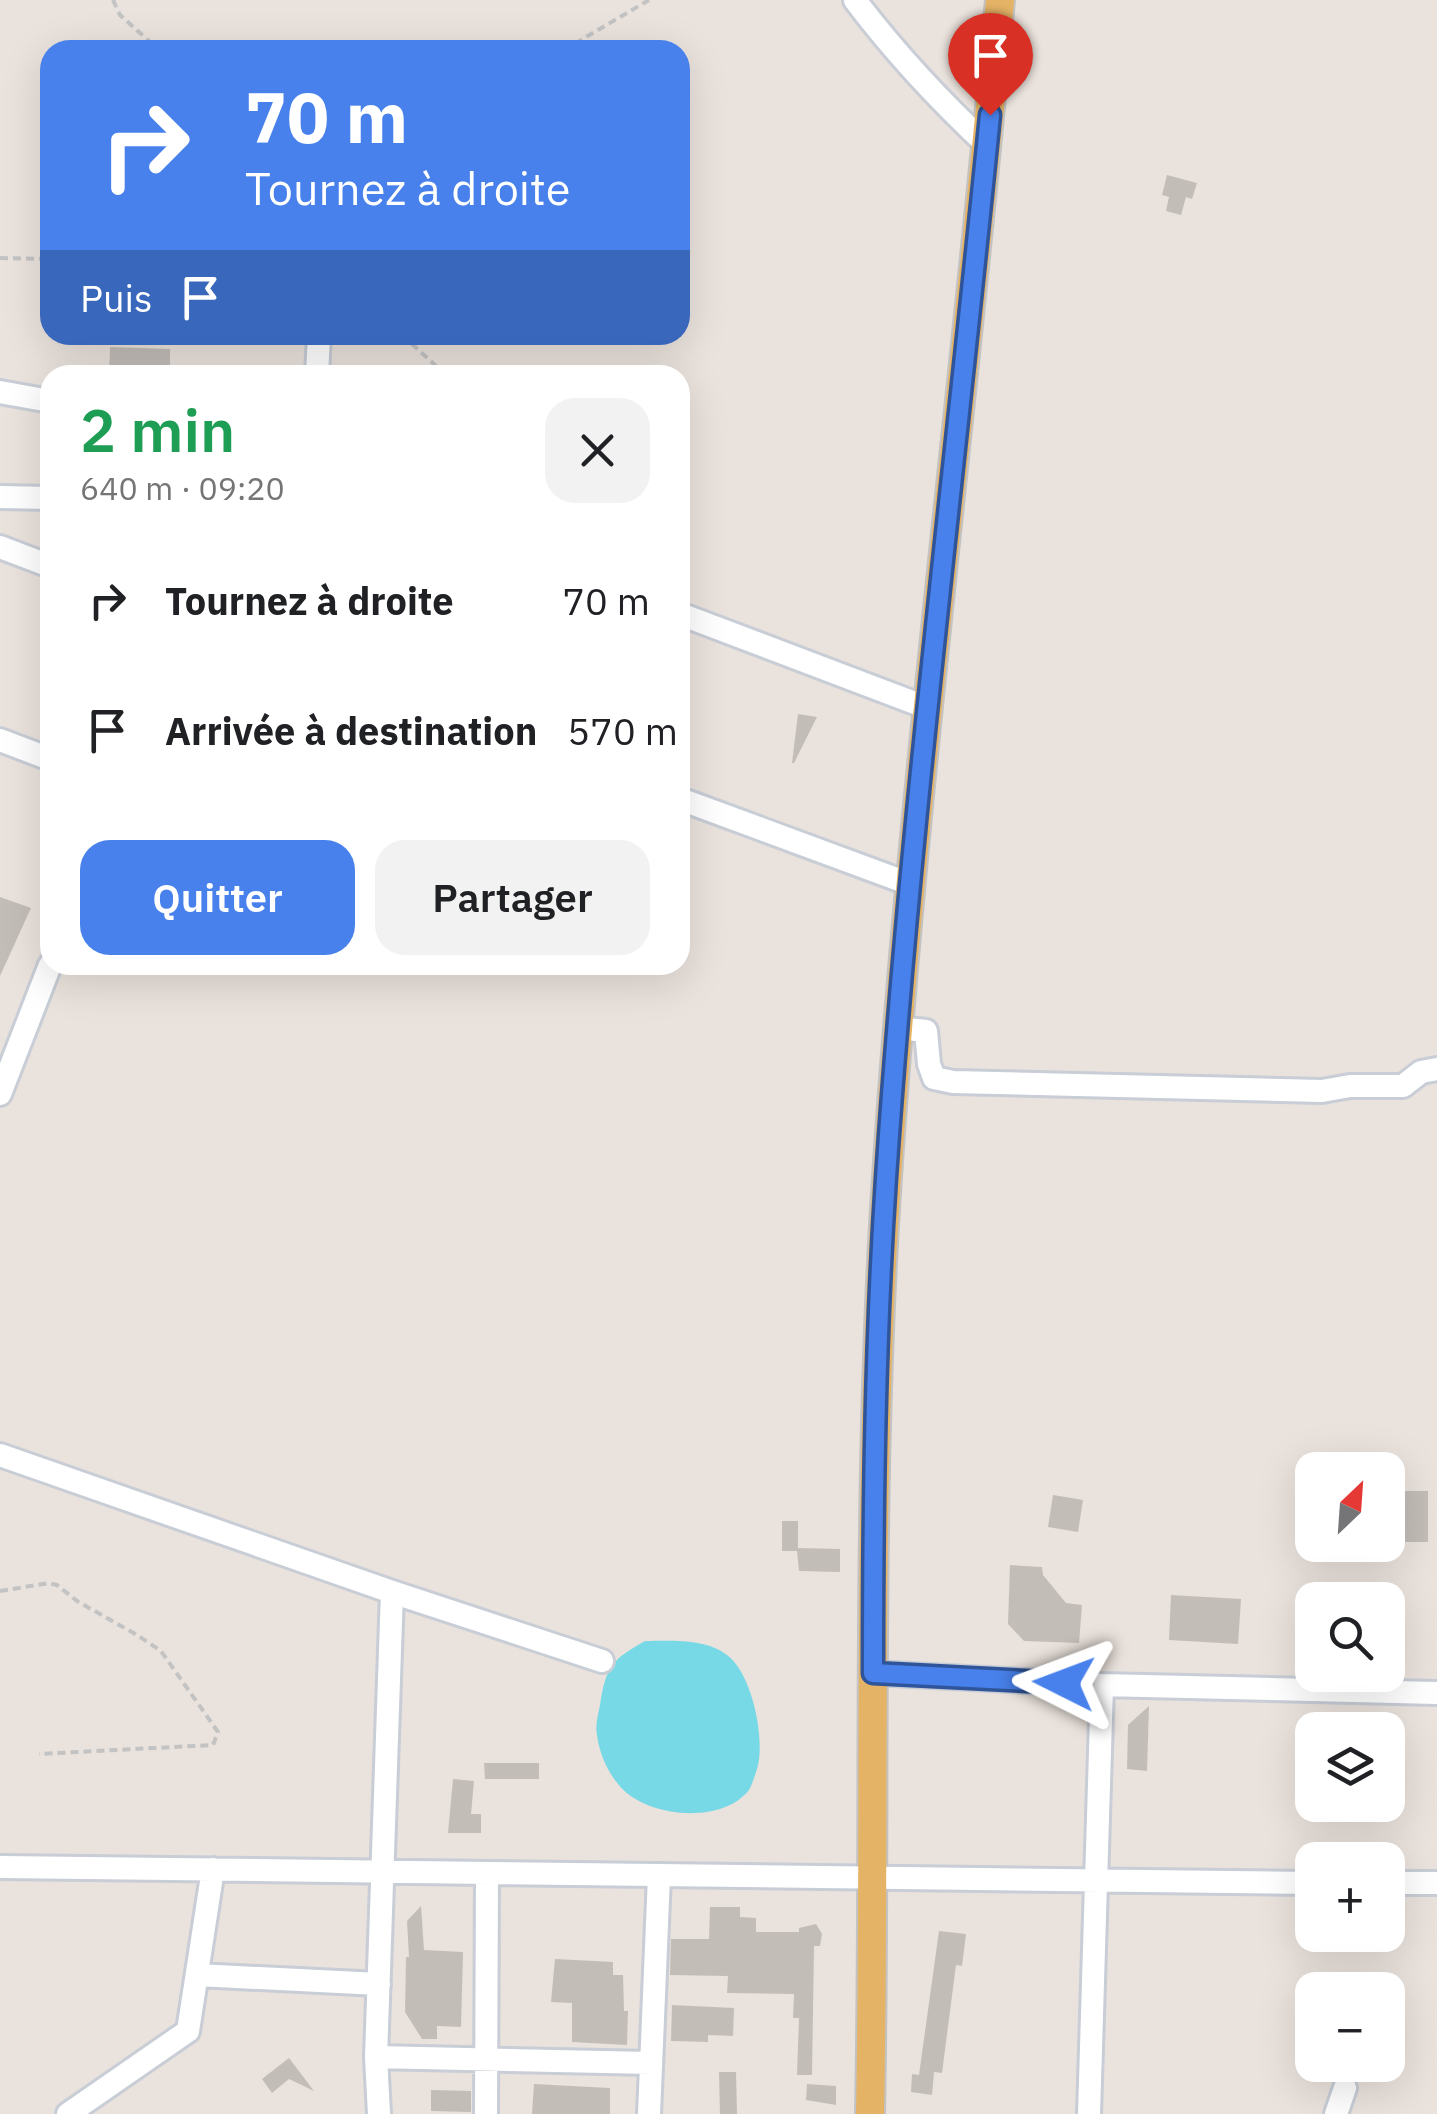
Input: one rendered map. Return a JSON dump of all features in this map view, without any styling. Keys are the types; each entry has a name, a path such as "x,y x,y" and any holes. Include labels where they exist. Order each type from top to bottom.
{"main road":[{"path":"870,2114 875,1421 886,1181 910,884 1000,0"}],"street":[{"path":"855,0 917,75 987,146"},
{"path":"0,392 40,399"},
{"path":"0,498 40,498"},
{"path":"0,546 40,562"},
{"path":"690,618 928,708"},
{"path":"0,740 40,756"},
{"path":"690,803 910,884"},
{"path":"0,1094 46,975"},
{"path":"898,1028 926,1031 934,1078 954,1082 1322,1092 1350,1086 1403,1086 1421,1072 1437,1069"},
{"path":"0,1455 602,1661"},
{"path":"378,2114 376,2057 392,1592"},
{"path":"873,1673 1102,1685 1437,1693"},
{"path":"1089,2114 1102,1685"},
{"path":"0,1867 382,1870 874,1881 1295,1883"},
{"path":"68,2114 188,2031 214,1869"},
{"path":"486,1873 486,2114"},
{"path":"649,2114 660,1876"},
{"path":"1405,1883 1437,1883"},
{"path":"197,1975 379,1984"},
{"path":"376,2057 651,2064"},
{"path":"1336,2114 1345,2088"}],"path":[{"path":"113,0 120,15 147,40"},
{"path":"581,40 647,0"},
{"path":"0,258 40,258"},
{"path":"413,345 435,365"},
{"path":"0,1591 57,1585 137,1635 161,1651 218,1732 213,1745 39,1754"}],"water":[{"path":"645,1641 709,1646 727,1655 744,1676 755,1708 759,1757 750,1788 736,1801 702,1813 663,1810 630,1795 610,1773 596,1732 605,1682 617,1660"}],"building":[{"path":"1167,175 1197,183 1192,199 1186,197 1181,215 1166,211 1169,197 1162,195"},
{"path":"110,347 170,349 170,365 109,365"},
{"path":"798,714 817,717 792,763"},
{"path":"0,897 31,908 0,976"},
{"path":"1405,1491 1428,1491 1428,1542 1405,1542"},
{"path":"1053,1495 1083,1500 1078,1532 1048,1527"},
{"path":"782,1521 798,1521 798,1548 840,1549 840,1572 799,1571 797,1551 782,1551"},
{"path":"1010,1565 1042,1567 1043,1575 1066,1603 1082,1605 1079,1643 1024,1641 1008,1624"},
{"path":"1171,1595 1241,1599 1238,1644 1169,1640"},
{"path":"1149,1706 1147,1771 1127,1769 1128,1725"},
{"path":"484,1763 539,1763 539,1779 485,1779"},
{"path":"453,1779 474,1781 471,1814 481,1814 481,1833 448,1833"},
{"path":"421,1906 424,1950 463,1952 461,2027 437,2026 437,2039 422,2039 405,2012 407,1921"},
{"path":"710,1907 740,1907 740,1917 756,1918 756,1932 799,1932 799,1928 816,1924 822,1934 820,1946 814,1946 812,2075 797,2075 799,2018 793,2018 794,1994 727,1993 728,1976 670,1975 671,1939 709,1939"},
{"path":"939,1931 966,1934 962,1966 956,1965 942,2073 934,2072 932,2095 911,2092 912,2074 919,2075"},
{"path":"555,1959 613,1962 613,1975 623,1975 627,2045 572,2042 572,2003 551,2002"},
{"path":"672,2005 734,2008 733,2036 708,2035 708,2042 671,2041"},
{"path":"289,2058 314,2091 289,2079 272,2093 262,2079"},
{"path":"719,2072 736,2072 737,2114 720,2114"},
{"path":"534,2084 610,2088 610,2114 532,2114"},
{"path":"807,2084 836,2086 836,2105 806,2100"},
{"path":"431,2090 471,2091 471,2112 431,2111"}],"route":[{"path":"990,115 918,802 886,1181 872,1533 873,1673 1064,1683"}]}
